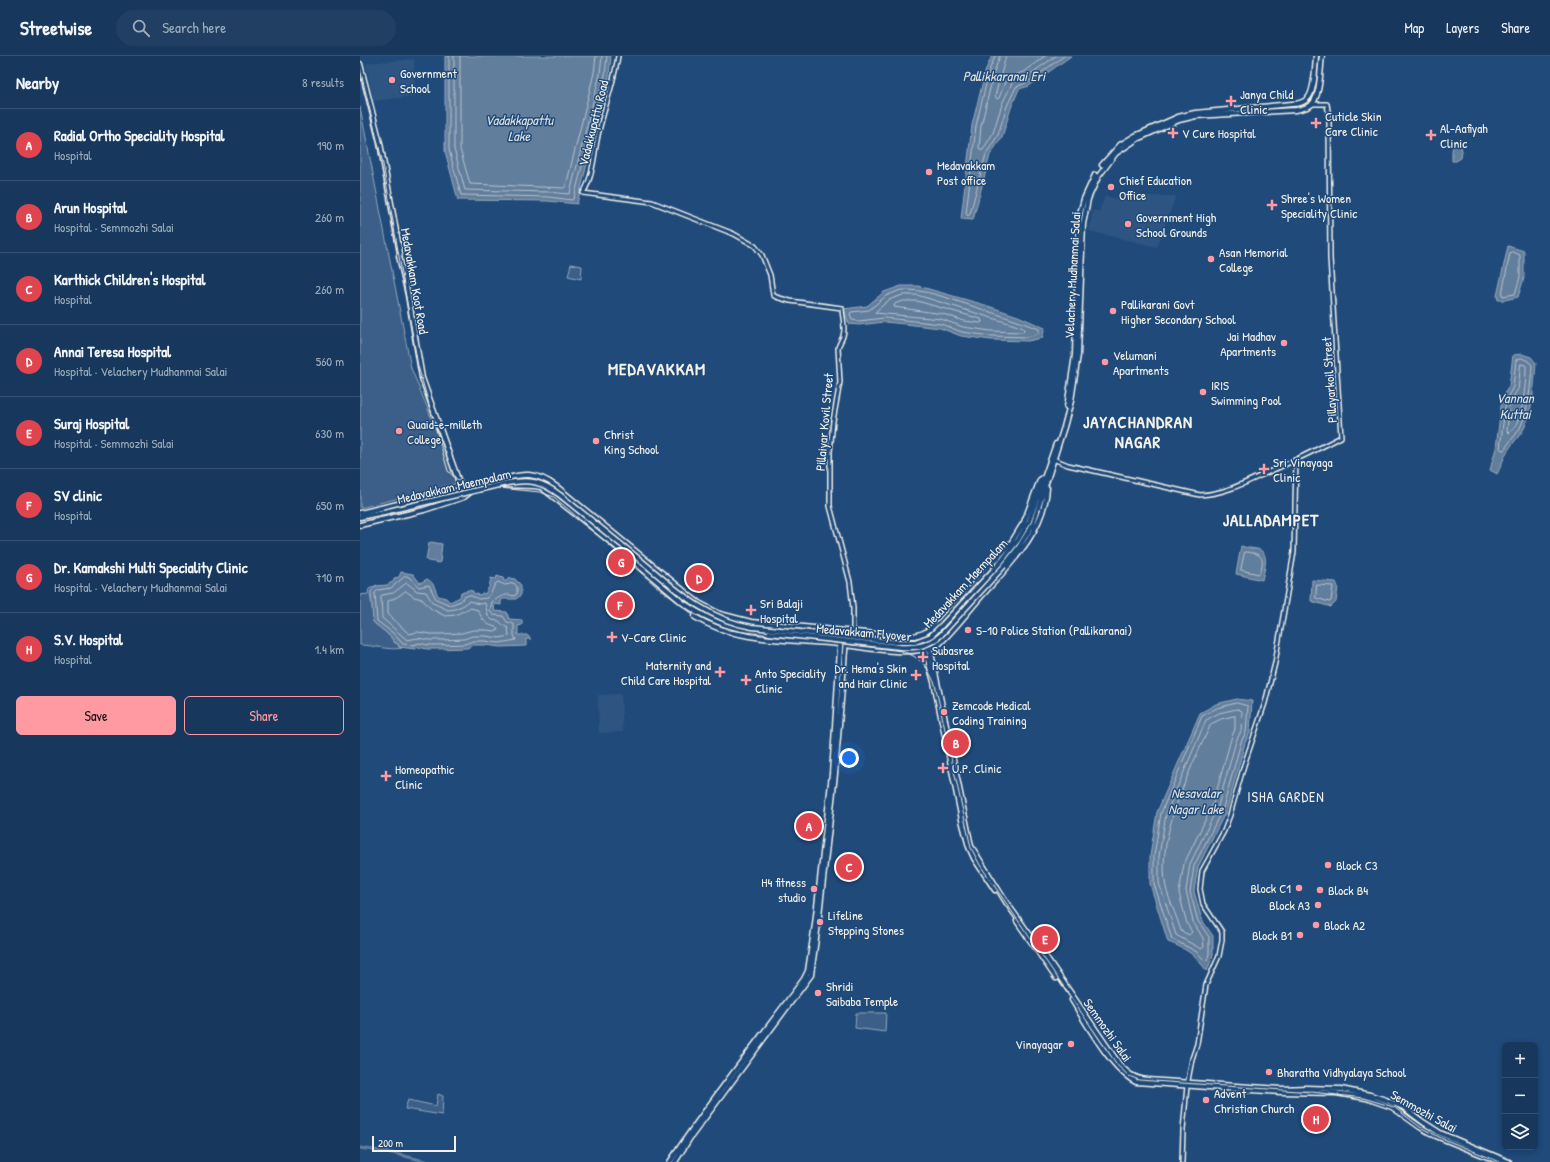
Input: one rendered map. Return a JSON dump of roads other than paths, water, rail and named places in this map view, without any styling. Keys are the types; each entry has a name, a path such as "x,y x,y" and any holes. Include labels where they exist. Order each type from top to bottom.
{"main road":[{"name":"Velachery Mudhanmai Salai","path":"1043,478 1069,405 1075,355 1079,217 1090,185 1105,161 1120,145 1135,136 1178,117 1195,113 1292,104 1306,101 1309,98 1312,87 1316,56"},
{"path":"1312,104 1318,90 1322,56"},
{"name":"Medavakkam Koot Road","path":"360,64 380,143 422,378 464,497"},
{"path":"360,72 382,164 399,256"},
{"name":"Velachery Mudhanmai Salai","path":"1046,484 1069,405 1078,355 1084,224 1088,199 1106,164 1116,153 1137,140 1179,120 1196,116 1296,110 1312,104"},
{"path":"360,513 523,475 531,475 544,479 557,487 690,596 711,610 736,619 853,633 908,637 924,633 940,622 1011,543 1024,522 1040,480 1043,478"},
{"name":"Medavakkam Maempalam","path":"360,517 507,483 523,481 536,482 546,486 560,495 693,602 723,620 752,627 895,642 915,642 931,636 1002,564 1029,521 1043,478"},
{"path":"541,487 544,479"},
{"path":"458,480 466,485 482,485"},
{"path":"846,645 890,650 916,651 927,649 943,640 1025,545 1038,523 1046,494 1046,484"},
{"name":"Medavakkam Flyover","path":"696,611 730,627 742,630 900,647 923,646 932,642 941,635 1002,564 1016,552 1031,529 1046,484"},
{"path":"360,525 424,510 464,497 473,490 490,486 524,485 541,487 607,539 683,603 696,611 695,617 705,623 732,632 755,636 840,644"},
{"path":"815,642 816,629"},
{"path":"670,1162 687,1136 806,975 817,924 835,742 841,631"},
{"path":"675,1162 688,1140 810,976 836,757 846,632"},
{"name":"Semmozhi Salai","path":"924,633 971,846 978,863 1048,960 1119,1064 1129,1075 1140,1079 1188,1084 1281,1090 1340,1089 1386,1100 1403,1107 1440,1133 1509,1162"},
{"name":"Semmozhi Salai","path":"919,635 927,649"},
{"path":"890,650 892,636"},
{"name":"Semmozhi Salai","path":"1306,1090 1366,1098 1385,1104 1392,1107 1420,1128 1500,1162"}],"street":[{"name":"Vadakkupattu Road","path":"618,56 615,77 599,133 590,180 583,193 652,202 734,234 755,246 762,255 770,275 773,295 790,301 842,308"},
{"name":"Pillayarkoil Street","path":"1053,459 1068,465 1200,495 1209,495 1232,488 1296,460 1342,437 1330,258 1327,104 1312,104"},
{"name":"Pillaiyar Kovil Street","path":"842,308 844,331 843,338 838,344 840,382 833,421 829,485 830,506 850,582 853,608 853,633"},
{"path":"1182,1162 1183,1130 1192,1059 1197,1044 1206,985 1219,956 1222,940 1222,932 1203,904 1200,889 1202,871 1224,831 1230,815 1244,765 1265,702 1275,663 1294,552 1296,460"}],"water":[{"name":"Vadakkapattu Lake","path":"445,56 611,56 609,76 577,204 548,201 458,200 445,151"},
{"name":"Pallikkaranai Eri","path":"992,56 1071,56 1029,86 1019,89 1002,137 990,155 973,220 961,219 972,125 986,69"},
{"path":"1455,142 1460,142 1462,151 1461,158 1456,161 1452,161 1452,150"},
{"path":"1508,246 1524,251 1524,278 1518,297 1498,300 1497,296"},
{"path":"901,286 918,286 1018,316 1045,328 1042,338 1028,341 991,340 961,336 940,328 905,324 884,322 859,325 849,324 844,309 867,306 884,292"},
{"name":"Vannan Kuttai","path":"1522,354 1531,357 1536,363 1531,408 1526,425 1507,452 1497,474 1490,470 1496,448 1502,398 1509,386 1513,355"},
{"path":"429,543 442,544 440,563 426,560"},
{"path":"1241,546 1257,549 1264,554 1266,562 1262,580 1236,574"},
{"path":"401,572 413,574 420,583 427,579 429,580 434,586 438,596 446,598 450,602 460,597 461,592 466,592 467,590 473,591 473,593 480,595 482,593 485,594 489,587 491,578 496,579 497,576 503,578 504,581 509,578 515,579 521,585 521,595 516,599 503,599 501,601 501,605 495,604 494,611 507,612 509,619 522,620 522,625 518,626 518,635 527,635 531,639 526,639 526,646 500,647 473,645 467,648 436,649 399,647 390,636 373,622 371,591 375,586 387,585 394,581 394,578 399,577"},
{"path":"1312,580 1336,582 1338,587 1336,602 1331,607 1311,601"},
{"name":"Nesavalar Nagar Lake","path":"1237,699 1252,701 1250,733 1245,743 1227,809 1198,867 1194,891 1202,920 1213,936 1213,955 1207,971 1190,953 1168,942 1150,884 1150,856 1157,812 1200,713 1216,704"}],"waterway":[{"path":"360,1148 392,1153 429,1162"}],"railway":[{"path":"360,69 383,164 418,366 448,471 458,480 469,485 540,492 554,497 655,585 690,612 729,630 902,651 915,657 923,663 935,684 971,848 980,865 1118,1066 1129,1076 1139,1080 1312,1092 1363,1098 1394,1107 1420,1127 1441,1138 1500,1162"}],"place":[{"name":"Government School","path":"392,80"},
{"name":"Janya Child Clinic","path":"1231,101"},
{"name":"Cuticle Skin Care Clinic","path":"1316,123"},
{"name":"V Cure Hospital","path":"1173,133"},
{"name":"Al-Aafiyah Clinic","path":"1431,135"},
{"name":"Medavakkam Post office","path":"929,172"},
{"name":"Chief Education Office","path":"1111,187"},
{"name":"Shree's Women Speciality Clinic","path":"1272,205"},
{"name":"Government High School Grounds","path":"1128,224"},
{"name":"Asan Memorial College","path":"1211,259"},
{"name":"Pallikarani Govt Higher Secondary School","path":"1113,311"},
{"name":"Jai Madhav Apartments","path":"1284,343"},
{"name":"Velumani Apartments","path":"1105,362"},
{"name":"IRIS Swimming Pool","path":"1203,392"},
{"name":"Quaid-e-milleth College","path":"399,431"},
{"name":"Christ King School","path":"596,441"},
{"name":"Sri Vinayaga Clinic","path":"1264,469"},
{"name":"Dr. Kamakshi Multi Speciality Clinic","path":"621,562"},
{"name":"Annai Teresa Hospital","path":"699,578"},
{"name":"SV clinic","path":"620,605"},
{"name":"Sri Balaji Hospital","path":"751,610"},
{"name":"S-10 Police Station (Pallikaranai)","path":"968,630"},
{"name":"V-Care Clinic","path":"612,637"},
{"name":"Subasree Hospital","path":"923,657"},
{"name":"Maternity and Child Care Hospital","path":"720,672"},
{"name":"Dr. Hema's Skin and Hair Clinic","path":"916,675"},
{"name":"Anto Speciality Clinic","path":"746,680"},
{"name":"Zemcode Medical Coding Training","path":"944,712"},
{"name":"Arun Hospital","path":"956,743"},
{"name":"U.P. Clinic","path":"943,768"},
{"name":"Homeopathic Clinic","path":"386,776"},
{"name":"Radial Ortho Speciality Hospital","path":"809,826"},
{"name":"Block C3","path":"1328,865"},
{"name":"Karthick Children's Hospital","path":"849,867"},
{"name":"Block C1","path":"1299,888"},
{"name":"H4 fitness studio","path":"814,889"},
{"name":"Block B4","path":"1320,890"},
{"name":"Block A3","path":"1318,905"},
{"name":"Lifeline Stepping Stones","path":"820,922"},
{"name":"Block A2","path":"1316,925"},
{"name":"Block B1","path":"1300,935"},
{"name":"Suraj Hospital","path":"1045,939"},
{"name":"Shridi Saibaba Temple","path":"818,993"},
{"name":"Vinayagar","path":"1071,1044"},
{"name":"Bharatha Vidhyalaya School","path":"1269,1072"},
{"name":"Advent Christian Church","path":"1206,1100"},
{"name":"S.V. Hospital","path":"1316,1119"}],"district":[{"name":"MEDAVAKKAM","path":"657,369"},
{"name":"JAYACHANDRAN NAGAR","path":"1138,432"},
{"name":"JALLADAMPET","path":"1271,520"},
{"name":"ISHA GARDEN","path":"1286,797"}]}
